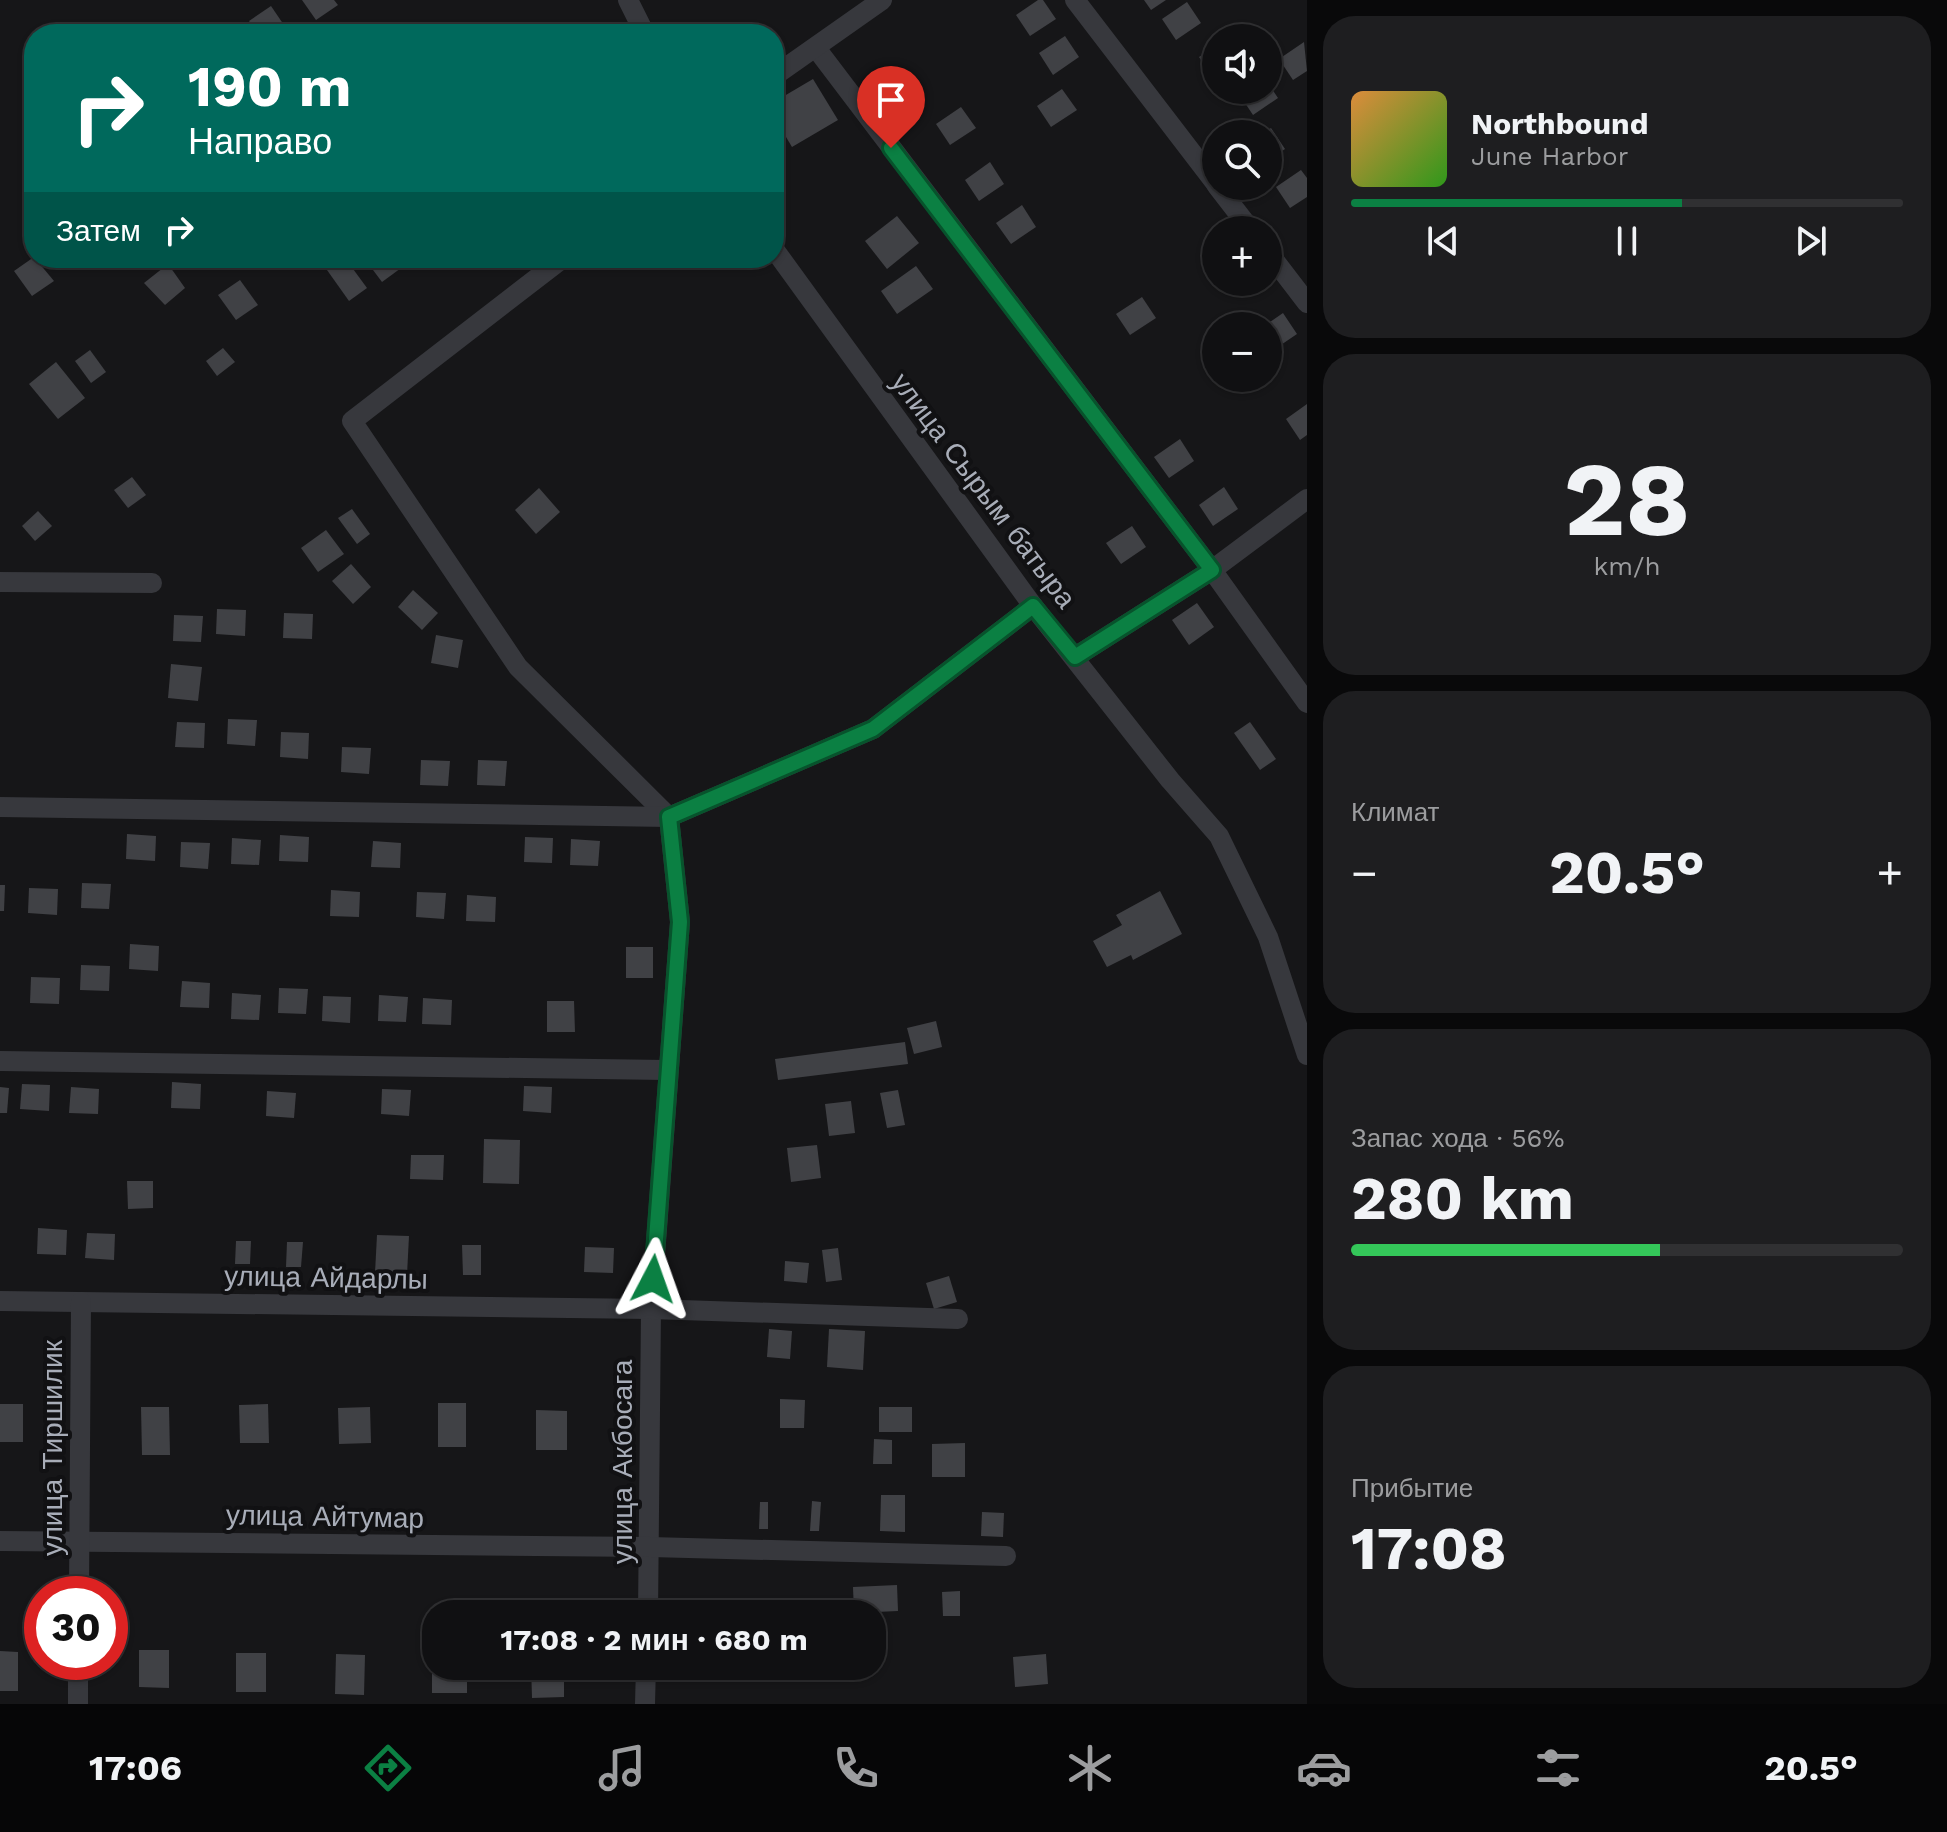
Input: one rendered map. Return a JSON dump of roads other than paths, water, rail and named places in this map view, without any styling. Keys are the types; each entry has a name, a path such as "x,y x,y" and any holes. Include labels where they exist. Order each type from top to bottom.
{"street":[{"path":"628,0 640,24"},
{"path":"784,69 882,0"},
{"path":"1075,0 1202,165"},
{"path":"816,48 1212,570 1307,703"},
{"path":"1228,200 1240,216"},
{"name":"улица Сырым батыра","path":"784,263 1033,606 1170,780 1219,836 1268,937 1307,1055"},
{"path":"550,268 352,421 518,667 669,817"},
{"path":"1282,270 1307,303"},
{"path":"1075,657 1212,570 1307,499"},
{"path":"0,582 152,583"},
{"path":"0,807 669,817 873,729 1033,606"},
{"name":"улица Акбосага","path":"648,1600 651,1309 666,1070 676,1008 680,922 669,817"},
{"path":"0,1061 666,1070"},
{"name":"улица Айдарлы","path":"0,1301 651,1309 958,1319"},
{"name":"улица Тиршилик","path":"79,1576 81,1302"},
{"name":"улица Айтумар","path":"0,1541 650,1547 1006,1556"},
{"path":"78,1680 78,1704"},
{"path":"645,1704 646,1680"}]}
